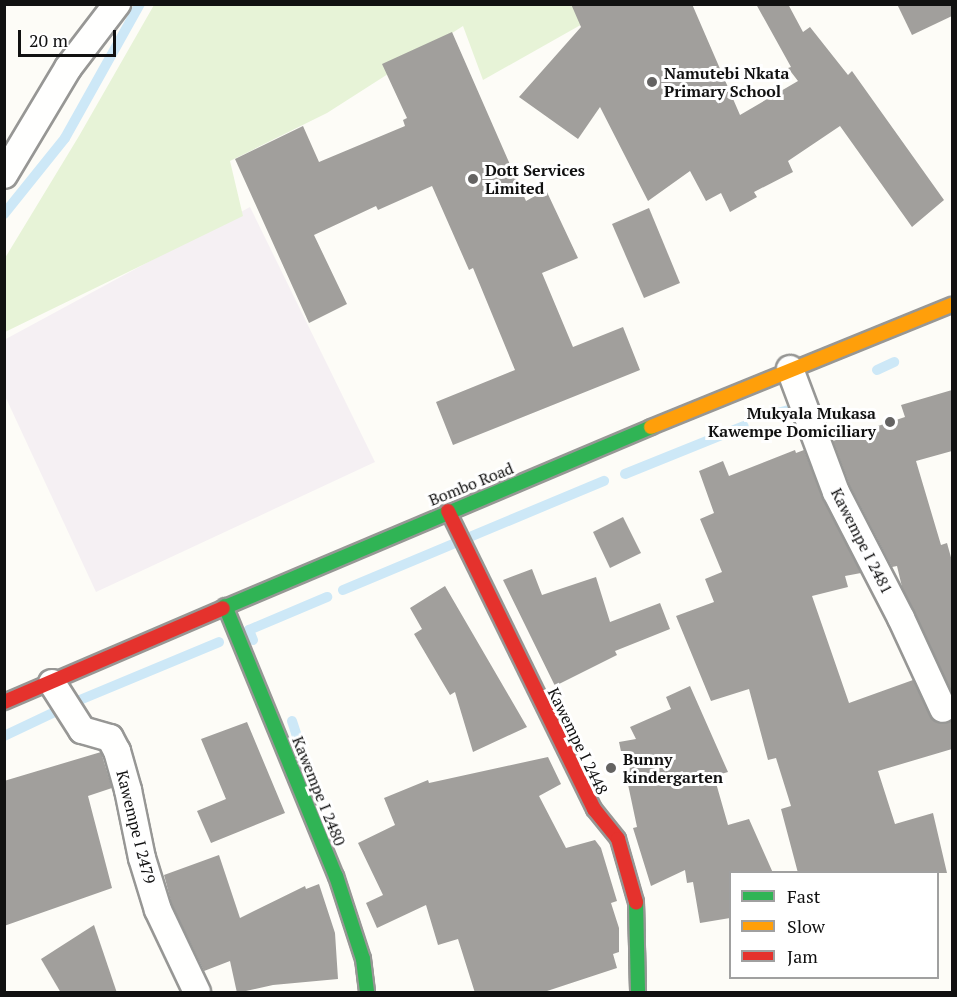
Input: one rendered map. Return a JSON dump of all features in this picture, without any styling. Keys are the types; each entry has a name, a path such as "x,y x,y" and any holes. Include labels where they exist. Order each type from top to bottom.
{"main road":[{"name":"Bombo Road","path":"4,702 448,511 790,369 952,305"},
{"name":"Kawempe I 2448","path":"448,511 594,809 618,838 637,904 638,993"},
{"name":"Kawempe I 2480","path":"225,606 336,876 363,959 367,993"}],"street":[{"path":"4,175 68,68 117,4"},
{"name":"Kawempe I 2481","path":"790,369 836,492 901,618 943,709"},
{"name":"Kawempe I 2479","path":"52,683 82,730 110,738 117,751 128,790 142,858 158,910 196,993"}],"shaded area":[{"path":"250,207 375,462 96,592 5,396 4,340"}],"green space":[{"path":"154,5 616,5 483,80 463,26 327,113 230,161 243,216 5,332 5,258 79,136"}],"building":[{"path":"571,4 692,4 740,115 798,81 788,68 791,67 756,4 788,4 803,32 810,27 848,75 852,71 944,200 912,227 840,126 788,161 793,172 754,192 757,197 730,212 721,193 706,201 690,171 648,201 600,107 578,139 519,97 581,27"},
{"path":"897,4 952,4 952,16 912,35"},
{"path":"452,32 526,201 546,190 578,258 542,273 573,347 623,327 640,370 453,445 436,402 515,370 473,268 469,270 432,186 378,210 376,206 314,235 347,304 309,323 235,159 303,126 319,162 405,126 403,120 407,118 382,64"},
{"path":"649,208 680,283 644,298 612,224"},
{"path":"952,390 952,451 916,461 941,545 947,543 952,561 952,694 902,587 897,566 892,567 850,486 833,441 905,417 901,405"},
{"path":"795,450 796,453 804,450 823,499 861,573 845,576 848,587 812,596 849,703 913,680 934,721 942,724 952,720 952,749 878,771 895,824 933,813 947,873 939,873 939,871 797,871 781,809 791,806 776,758 768,760 749,689 711,701 676,616 714,602 705,579 722,572 700,519 714,513 699,471 723,461 729,476"},
{"path":"623,517 641,553 610,568 593,532"},
{"path":"532,569 542,595 596,577 610,622 660,603 670,629 615,651 617,655 555,686 503,580"},
{"path":"445,586 527,727 473,752 455,692 450,695 414,634 422,629 410,608"},
{"path":"690,686 728,772 714,776 728,825 749,819 772,871 729,871 729,918 700,923 693,882 687,883 685,870 651,886 633,828 637,827 619,742 636,739 630,727 671,709 666,697"},
{"path":"247,722 285,813 211,843 197,811 226,799 201,739"},
{"path":"101,752 112,788 88,796 112,888 4,926 4,781"},
{"path":"548,757 561,784 539,796 566,848 595,840 601,848 617,901 611,903 619,928 619,952 613,954 617,968 541,993 475,993 458,939 438,945 426,905 377,928 366,903 383,895 358,843 395,825 384,798 428,780 429,783"},
{"path":"219,855 240,918 305,886 306,889 319,884 335,933 338,979 273,985 237,993 230,961 204,971 172,905 164,875"},
{"path":"94,925 117,993 61,993 41,959"}],"waterway":[{"path":"4,214 65,138 140,4"},
{"path":"877,370 894,362"},
{"path":"770,415 789,410"},
{"path":"625,474 744,426"},
{"path":"343,590 604,481"},
{"path":"253,640 249,630 327,597"},
{"path":"75,702 219,642"},
{"path":"4,736 57,711"},
{"path":"292,721 302,752"}],"traffic: fast":[{"path":"223,608 651,427"},
{"path":"225,606 336,876 363,959 367,992"},
{"path":"636,902 638,992"}],"traffic: slow":[{"path":"651,427 952,305"}],"traffic: jam":[{"path":"448,511 594,809 618,839 636,902"},
{"path":"4,702 223,608"}],"place":[{"name":"Namutebi Nkata Primary School","path":"652,82"},
{"name":"Dott Services Limited","path":"473,179"},
{"name":"Mukyala Mukasa Kawempe Domiciliary","path":"890,422"},
{"name":"Bunny kindergarten","path":"611,768"}]}
